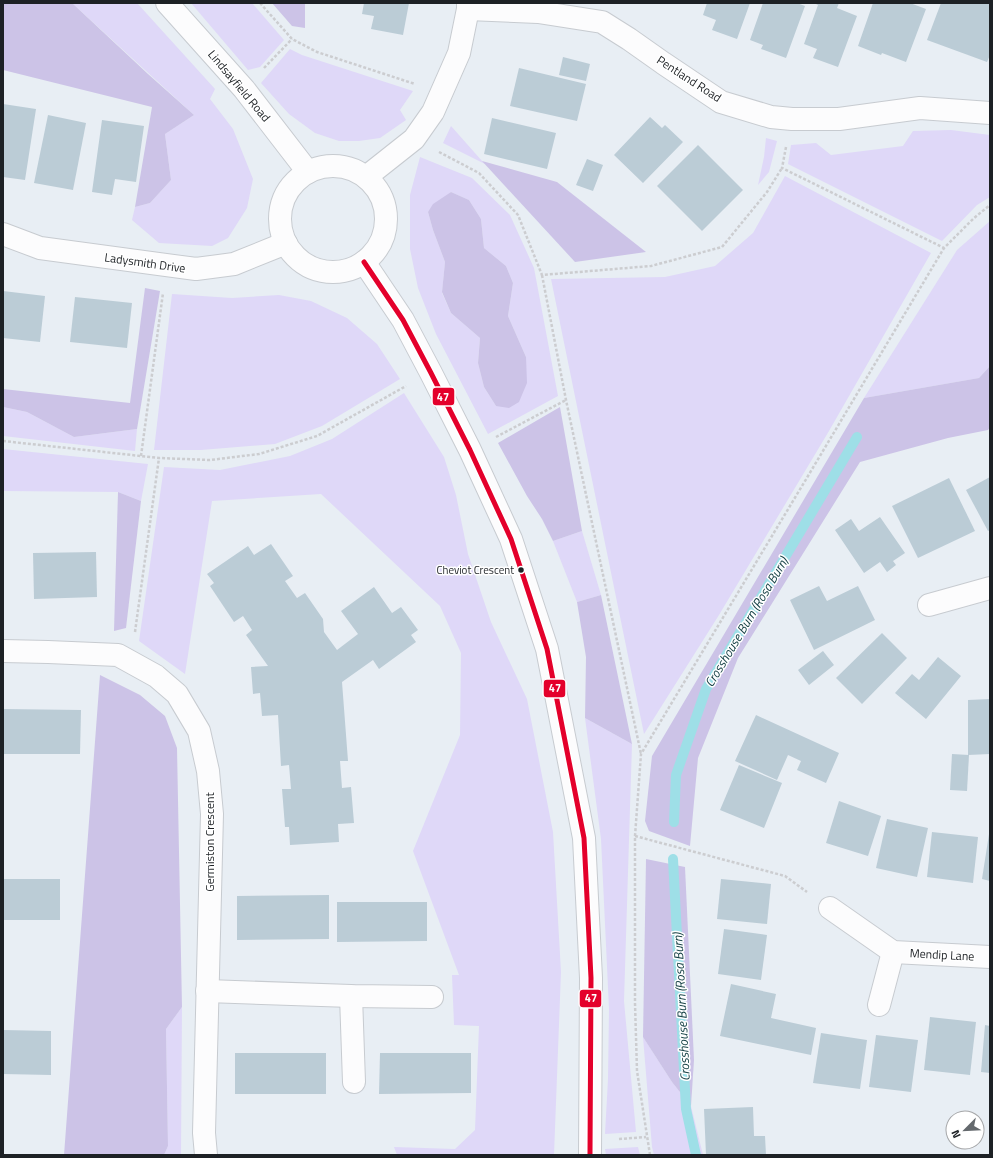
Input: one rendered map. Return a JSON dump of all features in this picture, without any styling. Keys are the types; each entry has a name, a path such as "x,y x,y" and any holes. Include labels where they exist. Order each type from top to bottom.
{"street":[{"name":"Lindsayfield Road","path":"167,3 244,89 308,172"},
{"path":"366,177 414,139 433,112 443,93 459,53 468,6"},
{"name":"Pentland Road","path":"468,6 538,12 602,22 721,102 771,117 792,119 839,119 920,108 990,113"},
{"path":"323,166 338,166 353,169 366,177 378,190 385,206 387,223 383,240 373,254 360,265 344,271 327,272 310,267 296,257 286,243 281,227 281,211 285,195 295,182 308,172 323,166"},
{"name":"Ladysmith Drive","path":"3,234 40,248 196,269 234,264 286,243"},
{"path":"364,262 403,320 470,450 512,539 547,649 584,838 591,978 590,1155"},
{"path":"929,605 990,588"},
{"name":"Germiston Crescent","path":"3,651 118,655 156,676 177,694 199,731 208,771 212,814 204,1134 206,1155"},
{"name":"Mendip Lane","path":"830,908 893,952 990,957"},
{"name":"Mendip Lane","path":"879,1005 893,952"},
{"path":"207,991 432,997"},
{"path":"351,996 354,1082"}],"path":[{"path":"260,3 292,39 317,52 443,93"},
{"path":"244,89 292,39"},
{"path":"542,275 651,266 722,247 767,192 782,168 792,119"},
{"path":"414,139 479,174 518,215 542,275 566,400 641,754 635,836 635,1003 637,1071 650,1155"},
{"path":"782,168 944,248"},
{"path":"641,754 944,248 974,218 990,205"},
{"path":"141,456 167,266"},
{"path":"3,442 159,458 210,460 259,454 317,436 431,372"},
{"path":"470,450 566,400"},
{"path":"131,662 159,458"},
{"path":"635,836 785,876 830,908"}],"shaded area":[{"path":"3,3 72,3 194,115 165,134 171,180 150,203 135,207 152,107 3,70"},
{"path":"72,3 137,3 215,89 210,99 233,129 253,179 247,208 228,238 212,246 159,243 132,220 135,207 150,203 171,180 165,134 194,115"},
{"path":"191,3 252,3 284,40 260,67 248,70"},
{"path":"272,3 305,3 305,28 292,26"},
{"path":"290,49 302,55 413,91 400,110 406,120 380,138 359,141 339,141 315,133 289,114 261,83"},
{"path":"451,126 482,161 487,165 443,143"},
{"path":"951,130 990,135 990,197 977,205 942,241 788,164 791,145 816,143 831,155 903,146 913,131"},
{"path":"766,138 777,141 769,172 758,185 764,157"},
{"path":"420,157 472,178 510,215 534,268 558,396 488,434 436,334 418,288 410,249 410,195","holes":["451,192 469,200 481,219 484,248 506,266 513,283 508,316 526,357 496,406 484,387 478,363 480,338 451,313 442,293 445,262 428,212"]},
{"path":"482,161 557,182 646,252 575,262"},
{"path":"785,176 931,253 829,431 719,615 644,734 551,279 665,277 715,266 753,233"},
{"path":"451,192 469,200 481,219 484,248 506,266 513,283 508,316 526,357 527,383 519,402 509,408 496,406 484,387 478,363 480,338 451,313 442,292 445,262 428,212 433,204"},
{"path":"990,221 990,366 979,378 864,398 957,250"},
{"path":"145,288 160,291 137,429 74,437 27,412 3,407 3,389 130,403"},
{"path":"172,294 232,298 279,295 311,301 347,318 377,344 400,379 322,426 275,444 201,450 154,450"},
{"path":"990,366 990,427 988,430 948,438 860,462 738,658 698,758 690,846 649,831 645,821 652,756 864,398 979,378"},
{"path":"404,393 444,457 456,495 468,554 491,622 527,699 553,832 561,972 554,1155 397,1155 394,1147 455,1149 475,1130 479,1026 454,1025 452,975 459,975 413,851 460,735 461,653 440,606 321,494 212,501 185,674 139,641 164,467 220,470 290,456 332,439"},
{"path":"3,407 27,412 74,437 137,429 135,451 3,436"},
{"path":"560,407 582,531 553,541 498,443"},
{"path":"3,449 148,464 141,501 118,492 3,491"},
{"path":"118,492 141,501 126,628 114,631"},
{"path":"582,531 601,595 577,602 553,541"},
{"path":"601,595 632,744 585,718 586,657 577,602"},
{"path":"100,675 140,695 165,716 177,748 182,1007 166,1029 168,1146 164,1155 64,1155"},
{"path":"585,718 632,744 624,1001 636,1132 605,1134 608,1079 609,1009 601,839"},
{"path":"646,859 685,867 694,1060 691,1106 672,1082 643,1037"},
{"path":"182,1007 181,1155 164,1155 168,1146 166,1029"},
{"path":"643,1037 672,1082 691,1106 703,1155 654,1155 652,1147"},
{"path":"638,1147 640,1155 606,1155 605,1149"}],"building":[{"path":"364,3 409,3 403,35 371,29 374,16 362,14"},
{"path":"707,3 750,3 737,39 712,30 716,20 703,15"},
{"path":"763,3 797,3 805,6 786,58 761,49 763,45 750,40"},
{"path":"814,3 839,3 837,8 857,16 838,67 813,58 817,49 804,44 818,5"},
{"path":"873,3 910,3 926,9 906,62 882,53 881,55 858,46"},
{"path":"941,3 990,3 990,55 987,62 927,40"},
{"path":"563,57 590,64 586,81 559,75"},
{"path":"519,68 586,84 577,121 510,106"},
{"path":"3,104 36,109 25,180 3,177"},
{"path":"48,115 86,123 73,190 34,183"},
{"path":"650,117 662,128 665,125 683,142 643,183 614,155"},
{"path":"492,118 556,133 547,169 484,154"},
{"path":"102,120 144,126 136,182 115,179 112,195 92,192"},
{"path":"698,145 743,190 702,231 657,186"},
{"path":"587,159 603,165 593,191 576,185"},
{"path":"3,291 45,296 40,342 3,338"},
{"path":"75,297 132,303 127,348 70,342"},
{"path":"990,477 990,530 988,531 966,490"},
{"path":"949,478 975,531 918,558 892,506"},
{"path":"880,517 905,553 893,561 896,565 887,572 880,562 864,573 835,530 851,519 859,531"},
{"path":"271,544 293,576 285,581 297,598 305,593 323,619 324,632 337,650 358,634 341,611 374,587 392,613 401,607 418,630 411,635 416,642 379,669 373,660 342,682 348,761 340,761 342,788 351,787 354,823 338,824 339,842 290,845 289,827 285,827 282,789 291,789 289,765 281,766 278,715 262,716 260,693 253,694 251,667 268,666 246,635 252,630 243,616 234,622 210,586 214,583 207,574 248,546 254,555"},
{"path":"96,552 97,597 34,599 33,553"},
{"path":"819,586 827,601 858,586 875,620 814,650 790,600"},
{"path":"882,633 907,658 862,704 836,678"},
{"path":"823,651 834,665 809,685 798,670"},
{"path":"938,657 961,676 926,719 895,693 912,674 919,680"},
{"path":"990,699 990,754 968,755 968,700"},
{"path":"3,709 81,710 80,754 3,754"},
{"path":"756,715 839,753 826,783 797,770 801,761 788,755 777,780 735,761"},
{"path":"952,754 969,755 967,791 950,790"},
{"path":"739,765 782,783 764,828 720,810"},
{"path":"839,801 881,816 868,856 826,843"},
{"path":"887,819 928,828 917,877 876,868"},
{"path":"932,832 978,837 973,883 927,877"},
{"path":"989,834 990,835 990,881 982,879"},
{"path":"3,879 60,879 60,920 3,920"},
{"path":"721,879 771,884 767,924 717,919"},
{"path":"329,895 329,939 237,940 237,896"},
{"path":"337,902 427,902 427,941 337,942"},
{"path":"724,929 767,935 761,980 718,974"},
{"path":"731,984 776,994 771,1018 816,1028 811,1055 720,1036"},
{"path":"930,1017 976,1022 970,1075 924,1070"},
{"path":"985,1025 990,1026 990,1073 981,1072"},
{"path":"3,1030 51,1031 51,1075 3,1074"},
{"path":"821,1033 867,1040 860,1089 813,1083"},
{"path":"876,1035 918,1040 911,1092 869,1087"},
{"path":"235,1053 326,1053 326,1094 235,1094"},
{"path":"380,1053 471,1053 471,1093 379,1094"},
{"path":"753,1107 754,1136 765,1136 766,1155 706,1155 704,1109"}],"waterway":[{"name":"Crosshouse Burn (Rosa Burn)","path":"674,822 676,775 706,689 857,437"},
{"name":"Crosshouse Burn (Rosa Burn)","path":"673,859 686,1109 696,1155"}],"transit line":[{"name":"47","path":"364,262 403,320 470,450 511,539 547,649 584,838 591,978 590,1155"}],"place":[{"name":"Cheviot Crescent","path":"521,570"}]}
